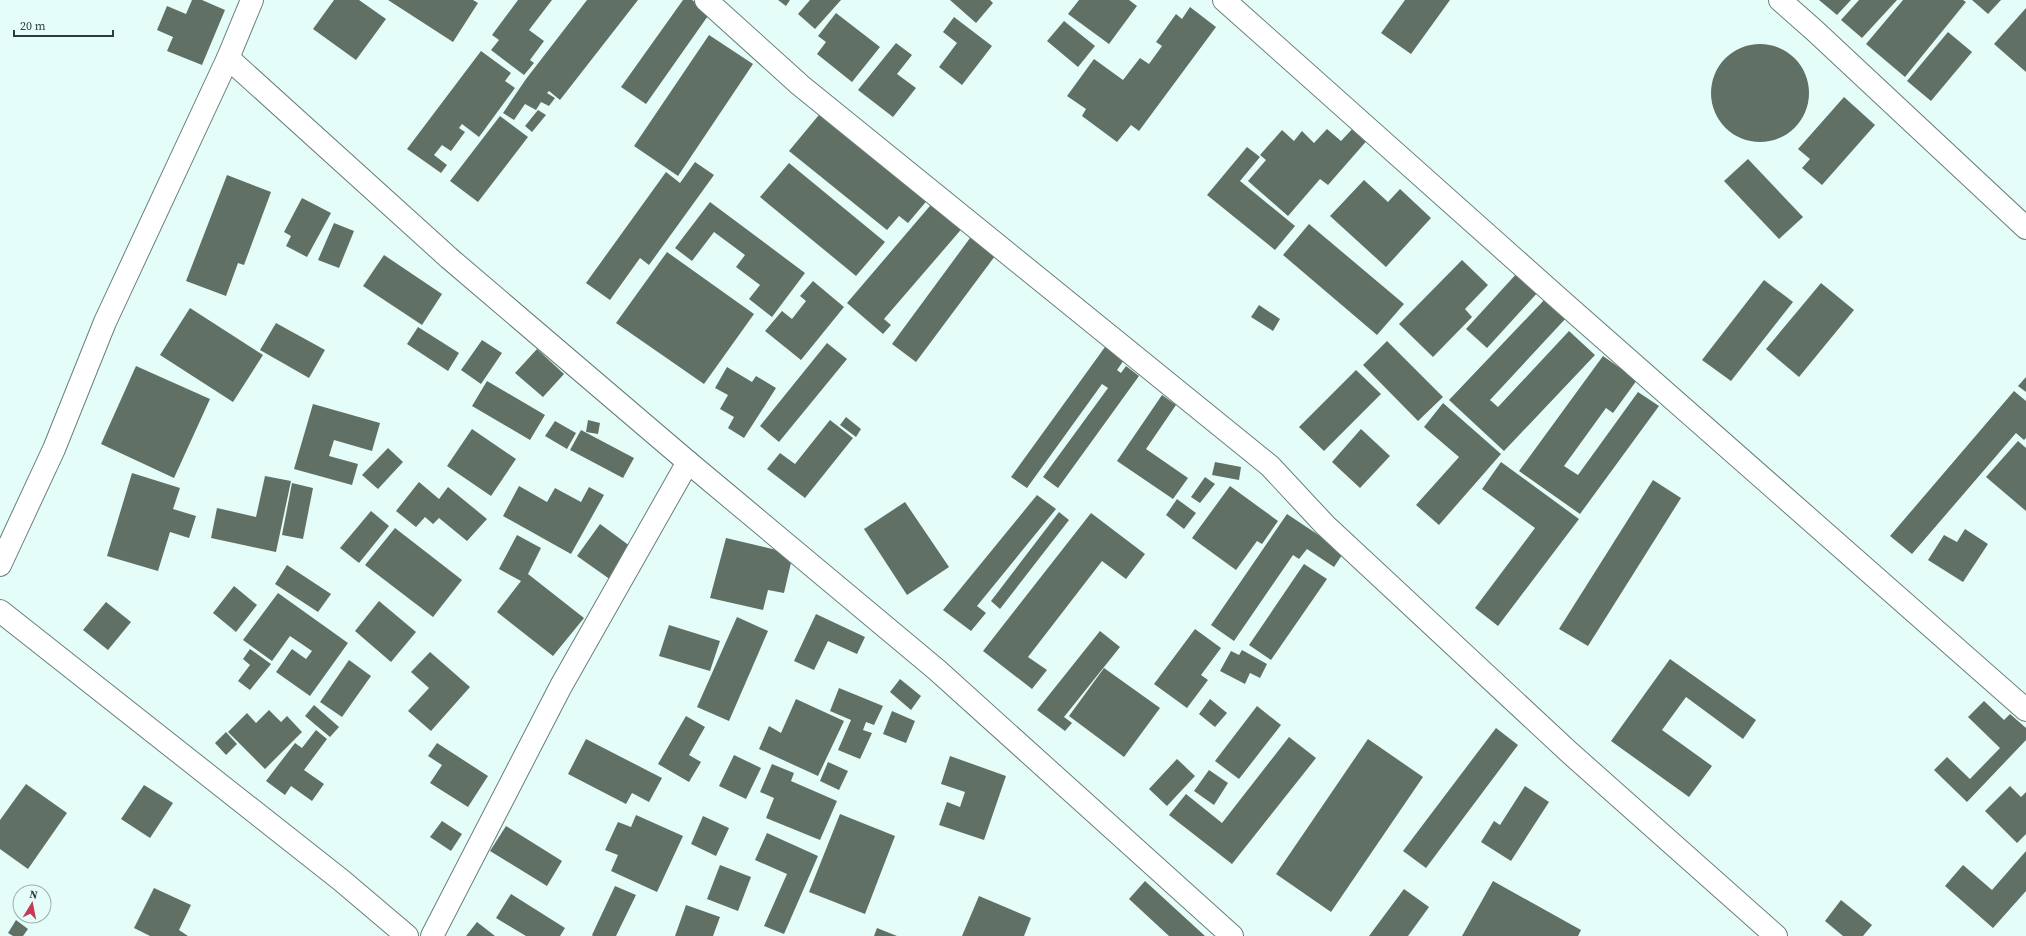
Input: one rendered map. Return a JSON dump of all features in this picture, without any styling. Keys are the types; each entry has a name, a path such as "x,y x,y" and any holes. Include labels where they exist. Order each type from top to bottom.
{"street":[{"path":"0,565 54,449 105,322 228,58 252,0"},
{"path":"706,0 800,85 1270,466 1325,525 1570,753 1776,936"},
{"path":"1224,0 1553,293 2026,710"},
{"path":"1780,0 2026,228"},
{"path":"228,58 449,258 688,462 937,670 1232,936"},
{"path":"432,936 561,686 688,462"},
{"path":"0,611 341,880 407,936"}],"building":[{"path":"192,0 202,0 225,10 202,65 167,51 173,37 157,30 167,6 186,14"},
{"path":"334,0 359,0 386,19 356,60 313,29"},
{"path":"388,0 473,0 478,3 453,42"},
{"path":"518,0 552,0 529,30 544,41 530,60 534,63 524,75 491,50 499,40 492,35"},
{"path":"587,0 638,0 560,100 549,91 547,93 555,98 549,106 541,102 536,110 525,104 514,120 503,113 526,79"},
{"path":"683,0 692,0 710,13 646,104 621,87"},
{"path":"778,0 790,0 786,6"},
{"path":"810,0 841,0 815,29 798,14"},
{"path":"950,0 990,0 993,3 976,23"},
{"path":"1079,0 1129,0 1137,6 1109,44 1068,14"},
{"path":"1405,0 1450,0 1411,54 1381,33"},
{"path":"1819,0 1851,0 1837,15"},
{"path":"1859,0 1897,0 1862,38 1841,20"},
{"path":"1903,0 1963,0 1966,2 1905,77 1866,44"},
{"path":"1972,0 2001,0 1988,14"},
{"path":"1190,7 1216,27 1139,131 1131,125 1117,142 1082,116 1086,109 1067,96 1094,59 1123,80 1140,58 1149,64 1162,46 1156,42 1176,14 1182,19"},
{"path":"2026,8 2026,72 1994,44"},
{"path":"836,13 880,47 852,82 817,54 826,42 818,36"},
{"path":"954,17 992,46 962,85 939,67 957,43 943,32"},
{"path":"1064,21 1095,46 1078,67 1047,41"},
{"path":"1948,32 1972,52 1931,101 1907,81"},
{"path":"709,35 753,64 678,176 634,146"},
{"path":"896,43 912,55 897,74 916,88 893,117 858,90"},
{"path":"1760,44 1779,48 1795,58 1805,74 1809,93 1805,112 1795,128 1779,138 1760,142 1741,138 1725,128 1715,112 1711,93 1715,74 1725,58 1741,48"},
{"path":"481,51 511,73 505,81 515,88 479,137 462,124 459,128 465,132 451,151 442,145 434,155 447,165 441,173 407,149"},
{"path":"1844,97 1875,125 1822,185 1802,168 1810,159 1798,149"},
{"path":"538,110 546,115 532,132 525,126"},
{"path":"823,110 930,197 908,223 899,216 887,230 789,151"},
{"path":"500,116 528,137 478,202 450,181"},
{"path":"1356,125 1370,137 1328,185 1320,179 1288,216 1248,181 1266,160 1260,155 1282,130 1294,141 1302,131 1314,143 1327,129 1341,141"},
{"path":"1247,147 1260,157 1240,181 1295,226 1275,250 1207,195"},
{"path":"1748,159 1803,217 1779,239 1724,181"},
{"path":"695,162 714,175 649,265 640,258 610,300 586,283 666,172 680,183"},
{"path":"789,163 885,242 856,276 760,197"},
{"path":"227,175 271,192 244,265 238,263 226,296 186,281"},
{"path":"1364,180 1388,202 1400,189 1431,218 1386,267 1330,216"},
{"path":"302,198 331,213 307,257 286,246 291,236 284,232"},
{"path":"935,200 965,225 884,319 891,325 883,334 847,303"},
{"path":"710,202 805,273 772,317 749,299 760,285 736,267 745,255 714,232 692,261 675,248"},
{"path":"334,223 354,231 339,268 318,260"},
{"path":"1309,224 1404,304 1377,335 1283,255"},
{"path":"970,238 995,256 916,362 892,344"},
{"path":"667,252 754,314 704,384 616,323"},
{"path":"384,255 442,294 422,325 363,286"},
{"path":"1462,260 1488,285 1465,309 1472,317 1433,357 1399,324"},
{"path":"1518,272 1539,291 1487,348 1466,329"},
{"path":"1764,280 1793,302 1731,381 1702,360"},
{"path":"813,281 844,307 801,360 765,331 782,311 792,319 806,301 800,296"},
{"path":"1821,283 1854,310 1799,377 1766,349"},
{"path":"1547,297 1567,317 1490,400 1498,407 1569,331 1595,355 1504,451 1449,400"},
{"path":"1259,305 1280,319 1273,331 1251,317"},
{"path":"190,308 263,355 233,402 160,355"},
{"path":"276,323 325,350 309,378 260,350"},
{"path":"418,327 459,353 448,371 407,344"},
{"path":"482,340 502,353 481,384 461,370"},
{"path":"1387,341 1443,397 1418,421 1363,365"},
{"path":"827,343 847,359 779,442 760,426"},
{"path":"1105,347 1124,360 1117,370 1121,373 1126,366 1139,376 1058,488 1043,477 1108,388 1102,384 1027,488 1011,477"},
{"path":"537,349 564,374 543,397 515,373"},
{"path":"1603,356 1637,380 1613,413 1606,408 1564,466 1578,475 1638,392 1659,406 1580,514 1519,471"},
{"path":"136,366 210,399 174,478 101,444"},
{"path":"727,367 752,382 756,376 776,388 744,438 728,428 734,417 720,409 728,395 715,388"},
{"path":"1356,370 1381,394 1324,451 1299,427"},
{"path":"2026,377 2026,392 2018,386"},
{"path":"487,381 545,415 530,440 472,406"},
{"path":"2014,391 2026,401 2026,438 2024,440 2016,433 1912,554 1890,536"},
{"path":"1162,395 1176,405 1146,449 1188,478 1173,499 1117,461"},
{"path":"1443,403 1501,454 1439,525 1416,505 1459,457 1424,427"},
{"path":"313,404 380,423 372,451 334,440 329,456 358,464 352,485 294,469"},
{"path":"846,417 861,429 856,437 840,425"},
{"path":"588,420 600,423 598,434 586,432"},
{"path":"830,420 853,438 805,498 767,469 780,453 795,464"},
{"path":"555,421 576,433 567,449 545,436"},
{"path":"472,429 516,459 491,496 447,466"},
{"path":"1361,429 1390,456 1360,488 1332,462"},
{"path":"581,430 634,458 623,478 570,450"},
{"path":"2018,441 2026,448 2026,511 1986,477"},
{"path":"388,448 403,462 378,489 362,475"},
{"path":"1215,462 1241,467 1239,480 1212,475"},
{"path":"1501,462 1579,519 1498,626 1475,608 1535,528 1482,489"},
{"path":"132,473 180,488 173,509 196,516 189,538 170,532 158,571 107,556"},
{"path":"265,476 291,481 276,552 211,538 217,508 256,517"},
{"path":"1205,477 1215,484 1200,503 1191,497"},
{"path":"1653,480 1681,498 1588,646 1559,629"},
{"path":"419,482 439,499 448,487 487,519 467,541 439,518 433,524 425,517 416,527 396,511"},
{"path":"292,483 313,488 303,539 282,535"},
{"path":"519,486 547,502 555,488 581,502 589,487 604,495 571,554 503,516"},
{"path":"1230,486 1278,521 1262,544 1257,541 1236,570 1192,538"},
{"path":"1037,495 1056,509 977,606 986,613 971,631 943,610"},
{"path":"1177,499 1196,513 1184,529 1166,515"},
{"path":"905,502 949,567 907,595 864,529"},
{"path":"371,511 389,526 359,563 340,548"},
{"path":"1059,512 1069,520 1000,609 991,601"},
{"path":"1091,513 1145,554 1126,579 1102,561 1028,657 1047,670 1032,689 983,651"},
{"path":"1287,514 1344,552 1334,567 1307,549 1299,559 1293,555 1234,641 1211,625"},
{"path":"600,524 634,549 611,580 577,556"},
{"path":"395,528 462,580 433,617 365,565"},
{"path":"1965,529 1988,544 1963,582 1928,560 1944,535 1957,542"},
{"path":"517,535 541,548 528,574 584,618 553,656 497,612 521,581 499,569"},
{"path":"726,538 793,554 784,593 768,590 763,610 710,598"},
{"path":"1304,564 1327,579 1271,660 1249,645"},
{"path":"287,565 331,594 318,612 275,584"},
{"path":"234,586 257,605 236,632 213,613"},
{"path":"278,593 348,643 310,696 276,672 292,649 306,659 312,651 290,636 272,661 243,640"},
{"path":"379,601 416,632 391,662 355,631"},
{"path":"106,602 131,622 108,650 83,630"},
{"path":"816,614 865,637 857,654 828,641 814,670 794,661"},
{"path":"737,617 768,631 729,721 697,707"},
{"path":"669,625 720,641 710,671 659,656"},
{"path":"1195,629 1221,648 1201,675 1208,680 1187,708 1154,684"},
{"path":"1100,631 1120,647 1064,717 1072,723 1065,731 1037,710"},
{"path":"250,649 271,664 250,690 238,681 250,665 243,659"},
{"path":"1242,650 1267,664 1260,678 1250,673 1245,684 1220,671 1231,651 1239,655"},
{"path":"430,652 470,687 431,731 408,711 429,688 411,672"},
{"path":"1670,659 1756,720 1743,739 1686,697 1662,730 1712,766 1689,797 1611,741"},
{"path":"349,660 371,676 342,717 320,702"},
{"path":"1104,668 1160,708 1124,757 1069,716"},
{"path":"900,679 921,696 911,710 890,692"},
{"path":"839,688 883,706 874,725 866,722 863,730 872,733 860,759 838,750 851,720 830,711"},
{"path":"796,699 844,721 818,776 759,749 769,726 781,733"},
{"path":"1210,699 1227,713 1215,727 1199,714"},
{"path":"1984,701 2004,720 2010,714 2026,728 2026,740 1967,802 1934,770 1947,757 1970,779 2000,748 1968,717"},
{"path":"314,705 339,727 330,737 305,716"},
{"path":"1257,706 1281,725 1239,779 1215,761"},
{"path":"269,710 281,722 287,716 302,732 265,769 228,732 247,713 256,723"},
{"path":"892,711 915,721 906,743 883,734"},
{"path":"686,716 705,727 689,755 701,762 689,782 658,764"},
{"path":"1496,728 1518,745 1426,868 1403,851"},
{"path":"316,730 327,739 304,770 324,784 312,801 291,786 285,795 266,781 295,743 302,748"},
{"path":"226,732 237,744 226,755 215,743"},
{"path":"1289,737 1316,758 1232,864 1169,815 1186,794 1222,823"},
{"path":"586,739 662,778 649,802 632,793 626,804 568,774"},
{"path":"1368,739 1423,777 1331,912 1276,874"},
{"path":"437,743 488,776 468,807 430,783 442,765 428,756"},
{"path":"734,755 761,768 746,799 719,786"},
{"path":"950,756 1006,776 984,840 939,825 947,802 960,807 965,792 941,784"},
{"path":"1177,759 1195,776 1167,806 1149,789"},
{"path":"828,762 848,771 839,790 820,781"},
{"path":"772,764 794,773 791,781 837,801 820,840 766,818 774,798 760,792"},
{"path":"1209,770 1228,783 1214,805 1194,791"},
{"path":"26,784 67,813 28,869 0,849 0,820"},
{"path":"144,785 173,803 150,838 121,819"},
{"path":"1525,786 1549,802 1511,861 1481,842 1494,821 1500,825"},
{"path":"2010,786 2021,797 2026,792 2026,834 2017,843 1985,811"},
{"path":"840,814 895,836 865,914 809,892"},
{"path":"636,815 683,836 657,892 611,871 618,855 605,850 618,822 631,827"},
{"path":"703,816 729,828 716,856 691,844"},
{"path":"442,821 462,834 451,851 430,837"},
{"path":"506,826 562,861 547,886 490,851"},
{"path":"767,833 818,856 784,934 764,926 787,874 755,860"},
{"path":"2026,851 2026,891 1993,928 1945,886 1963,865 1992,890"},
{"path":"720,865 751,877 738,911 707,899"},
{"path":"1145,881 1205,936 1169,936 1129,899"},
{"path":"1493,881 1581,930 1578,936 1462,936"},
{"path":"615,886 636,895 616,936 593,936 592,935"},
{"path":"154,888 191,905 179,930 188,936 150,936 134,928"},
{"path":"1404,889 1429,907 1408,936 1369,936"},
{"path":"511,894 565,928 560,936 526,936 496,918"},
{"path":"979,896 1031,918 1024,936 962,936"},
{"path":"1841,900 1872,925 1863,936 1843,936 1825,921"},
{"path":"686,905 720,917 713,936 675,936"},
{"path":"477,922 495,936 466,936"},
{"path":"14,924 21,924 28,929 23,936 13,936 8,933"},
{"path":"877,928 897,936 874,936"}]}
